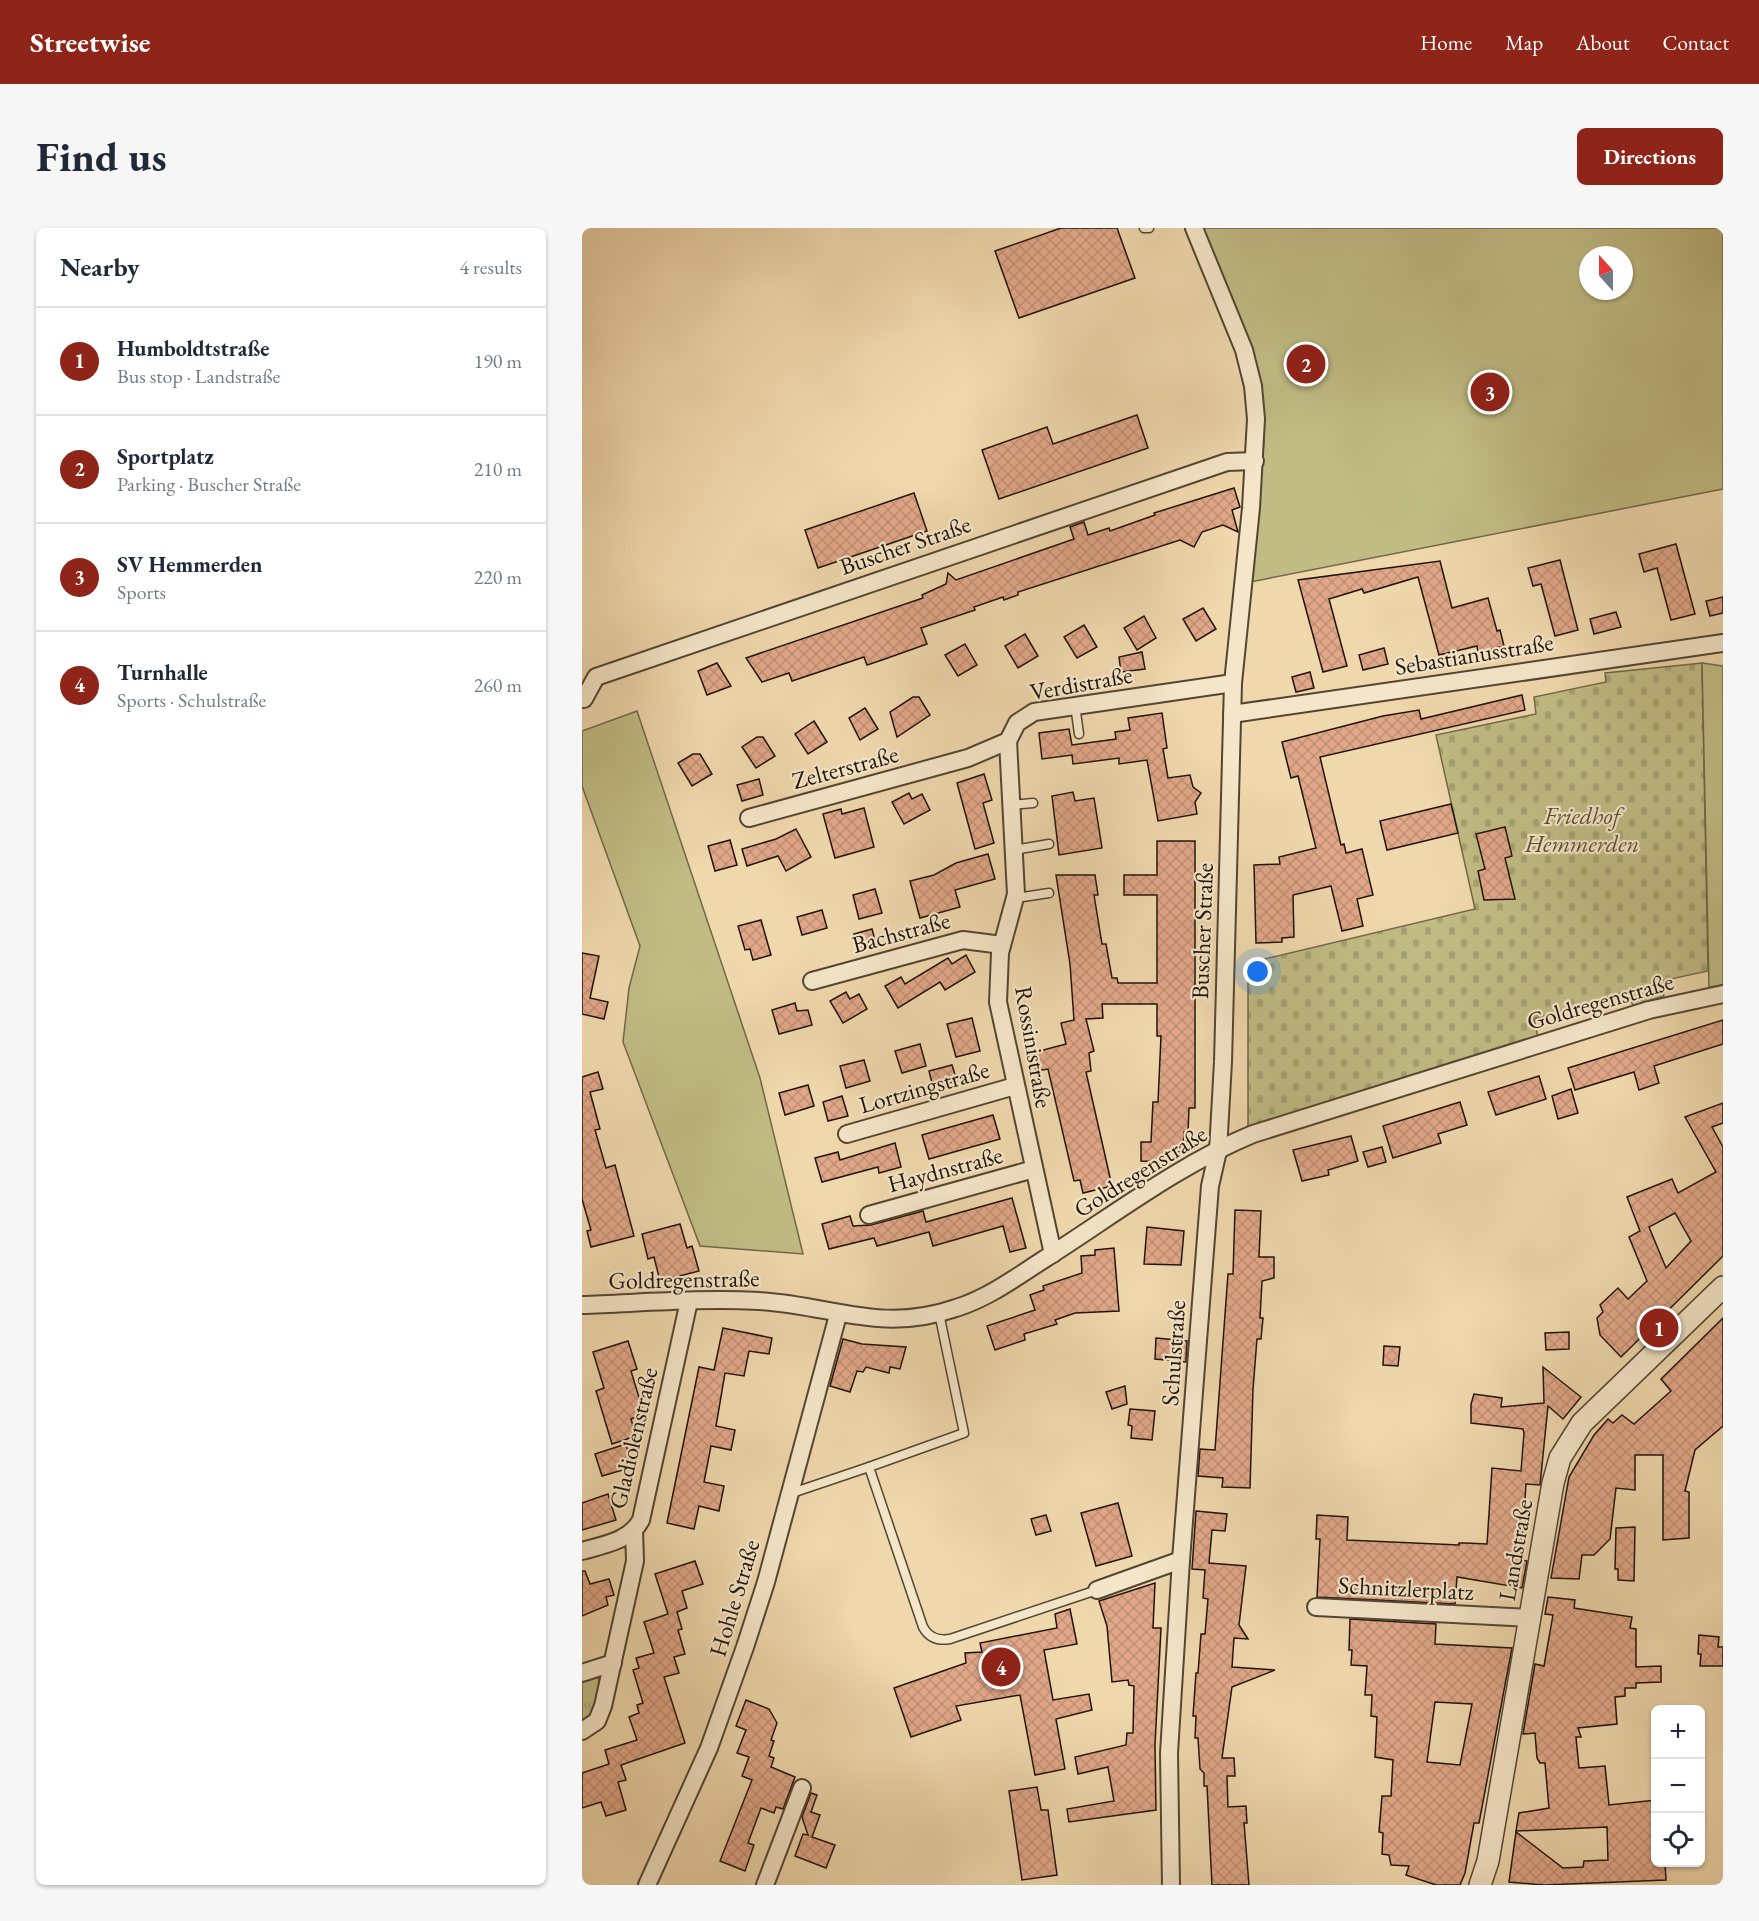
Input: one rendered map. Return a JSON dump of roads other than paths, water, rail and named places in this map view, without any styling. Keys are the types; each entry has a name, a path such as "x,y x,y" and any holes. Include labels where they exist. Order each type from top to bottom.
{"street":[{"name":"Buscher Straße","path":"1194,228 1247,362 1255,404 1255,460 1233,683 1223,1062 1218,1151"},
{"name":"Buscher Straße","path":"584,699 596,677 1227,462 1255,460"},
{"name":"Sebastianusstraße","path":"1232,714 1723,643"},
{"name":"Verdistraße","path":"1008,741 1013,728 1028,715 1075,705 1233,683"},
{"name":"Zelterstraße","path":"749,818 954,763 1008,741"},
{"name":"Rossinistraße","path":"1008,741 1016,898 1002,945 998,970 998,1002 1053,1254"},
{"name":"Bachstraße","path":"812,981 963,940 1002,945"},
{"name":"Goldregenstraße","path":"582,1305 689,1301 775,1302 838,1315 886,1320 939,1313 967,1305 994,1291 1218,1151 1274,1127 1638,1013 1723,994"},
{"name":"Lortzingstraße","path":"847,1134 1015,1086"},
{"name":"Schulstraße","path":"1171,1885 1169,1767 1181,1560 1210,1186 1218,1151"},
{"name":"Haydnstraße","path":"869,1215 1034,1169"},
{"name":"Landstraße","path":"1480,1885 1488,1861 1501,1794 1529,1618 1554,1477 1560,1458 1572,1435 1592,1411 1723,1287"},
{"name":"Gladiolenstraße","path":"582,1551 621,1538 634,1530 642,1516 689,1301"},
{"name":"Hohle Straße","path":"647,1885 715,1732 766,1582 838,1315"},
{"path":"582,1731 597,1721 600,1714 635,1561 634,1530"},
{"path":"1097,1590 1181,1560"},
{"name":"Schnitzlerplatz","path":"1316,1607 1529,1618"},
{"path":"582,1672 613,1663"},
{"path":"765,1885 802,1788"}],"lane":[{"path":"1144,228 1149,228"},
{"path":"1075,705 1078,734"},
{"path":"1011,805 1033,803"},
{"path":"1014,850 1049,844"},
{"path":"1016,898 1049,893"},
{"path":"788,1494 964,1433 939,1313"},
{"path":"869,1467 923,1627 933,1638 950,1639 1097,1590"}],"place":[{"name":"Sportplatz","path":"1306,364"},
{"name":"SV Hemmerden","path":"1490,392"},
{"name":"Humboldtstraße","path":"1659,1328"},
{"name":"Turnhalle","path":"1001,1667"}],"park label":[{"name":"Friedhof Hemmerden","path":"1582,829"}]}
